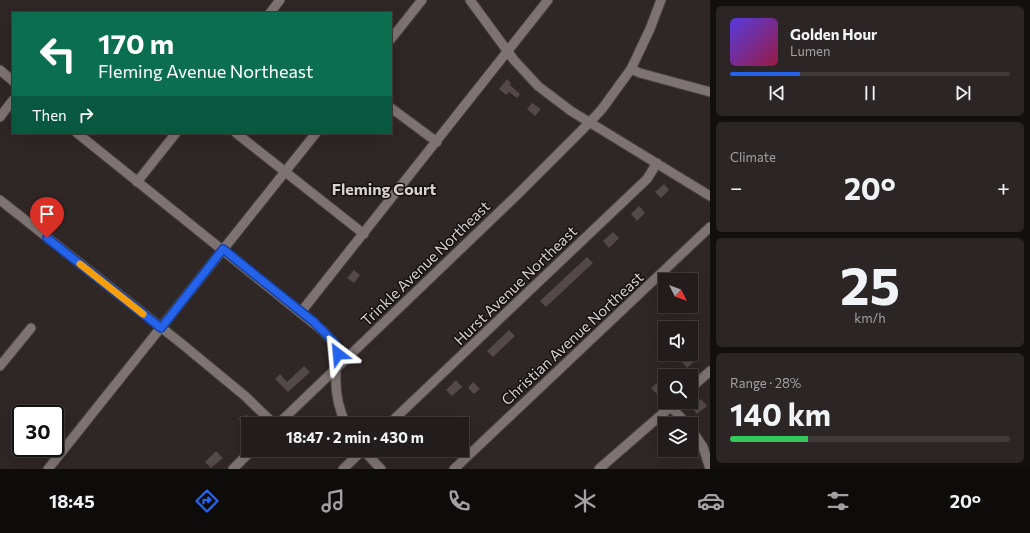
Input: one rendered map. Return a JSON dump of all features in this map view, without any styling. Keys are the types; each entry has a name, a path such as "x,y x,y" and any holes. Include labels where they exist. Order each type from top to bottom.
{"street":[{"path":"272,12 280,0"},
{"path":"392,38 422,0"},
{"path":"470,0 508,52 527,76 538,86 571,111 710,196"},
{"path":"301,312 548,0"},
{"name":"Trinkle Avenue Northeast","path":"285,417 517,195 602,109 631,69 650,29 661,0"},
{"path":"631,69 640,73 710,92"},
{"path":"0,70 12,80"},
{"path":"0,117 12,101"},
{"path":"392,109 437,142"},
{"path":"79,134 323,330 336,346 338,354 336,368 337,396 342,417"},
{"path":"137,182 175,134"},
{"path":"237,134 364,234"},
{"path":"48,469 315,134"},
{"name":"Hurst Avenue Northeast","path":"396,417 646,179 657,163"},
{"path":"0,200 161,328 244,396 266,417"},
{"name":"Christian Avenue Northeast","path":"454,469 710,227"},
{"path":"0,366 31,328"},
{"path":"698,382 710,371"},
{"path":"599,469 667,409"},
{"path":"698,440 703,447 710,469"},
{"path":"233,469 245,457"},
{"path":"343,469 356,457"},
{"path":"370,457 381,469"}],"building":[{"path":"507,79 511,83 510,85 520,94 517,98 509,92 506,95 499,89"},
{"path":"532,103 541,109 535,116 527,109"},
{"path":"664,184 669,190 661,198 655,192"},
{"path":"639,206 645,213 637,221 631,214"},
{"path":"613,232 619,238 609,248 603,241"},
{"path":"587,257 593,263 546,307 540,301"},
{"path":"354,270 360,275 354,283 347,278"},
{"path":"509,330 515,336 493,357 487,351"},
{"path":"681,361 695,361 687,368"},
{"path":"304,366 310,372 288,392 275,379 280,374 287,382"},
{"path":"456,380 462,387 452,396 446,390"},
{"path":"473,382 480,389 474,394 468,388"},
{"path":"658,382 657,394 651,388"},
{"path":"701,399 707,406 697,414 693,409 698,409 698,402"},
{"path":"216,451 223,458 211,468 205,462"}],"slow traffic":[{"path":"80,264 143,314"}],"district":[{"name":"Fleming Court","path":"384,188"}],"route":[{"path":"47,238 161,328 223,249 323,330 334,342 338,354"}]}
